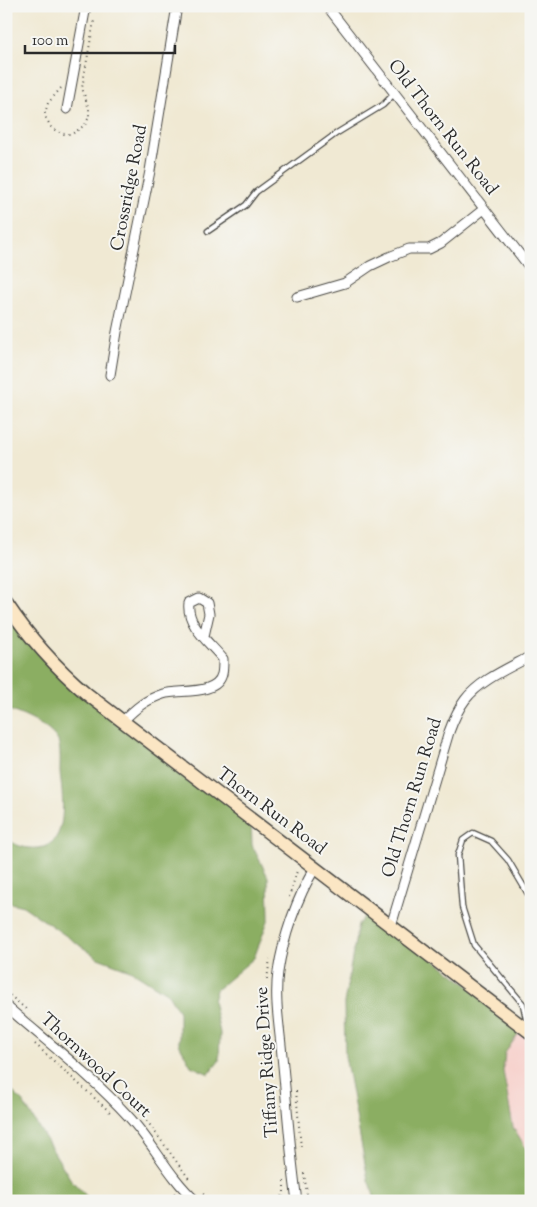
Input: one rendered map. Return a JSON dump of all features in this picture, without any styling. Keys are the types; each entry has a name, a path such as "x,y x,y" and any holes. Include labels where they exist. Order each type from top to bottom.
{"street":[{"path":"67,109 86,6"},
{"name":"Crossridge Road","path":"110,375 152,161 177,6"},
{"name":"Old Thorn Run Road","path":"328,6 531,270"},
{"path":"297,297 345,283 370,266 409,249 429,249 484,209"},
{"name":"Thorn Run Road","path":"6,602 29,636 54,665 87,694 530,1032"},
{"path":"123,721 138,705 165,693 194,691 214,686 222,676 223,659 204,636"},
{"name":"Old Thorn Run Road","path":"391,926 449,732 459,709 468,696 481,685 531,656"},
{"name":"Tiffany Ridge Drive","path":"297,1201 279,1021 278,974 298,900 315,868"},
{"name":"Thornwood Court","path":"6,1006 120,1108 146,1138 178,1182 196,1201"}],"lane":[{"path":"208,230 246,205 256,192 338,133 383,105 395,93"},
{"path":"530,1032 523,1004 474,945 462,907 458,855 463,840 474,833 490,841 508,860 531,899"}],"path":[{"path":"28,1039 112,1114"},
{"path":"169,1186 181,1201"}],"shaded area":[{"path":"523,1027 531,1033 531,1156 513,1127 503,1071 505,1053"}],"green space":[{"path":"6,603 41,651 251,819 252,845 268,877 269,918 254,958 216,990 213,1001 220,1033 219,1061 209,1074 191,1066 179,1044 179,1012 168,994 130,970 98,958 23,906 6,902 6,838 17,845 29,848 49,845 56,838 60,828 63,805 58,741 42,725 6,709"},
{"path":"369,910 523,1027 505,1053 503,1071 513,1127 531,1156 531,1201 376,1201 368,1180 345,1056 344,1003 358,925"},
{"path":"6,1085 23,1102 71,1180 91,1201 6,1201"}]}
